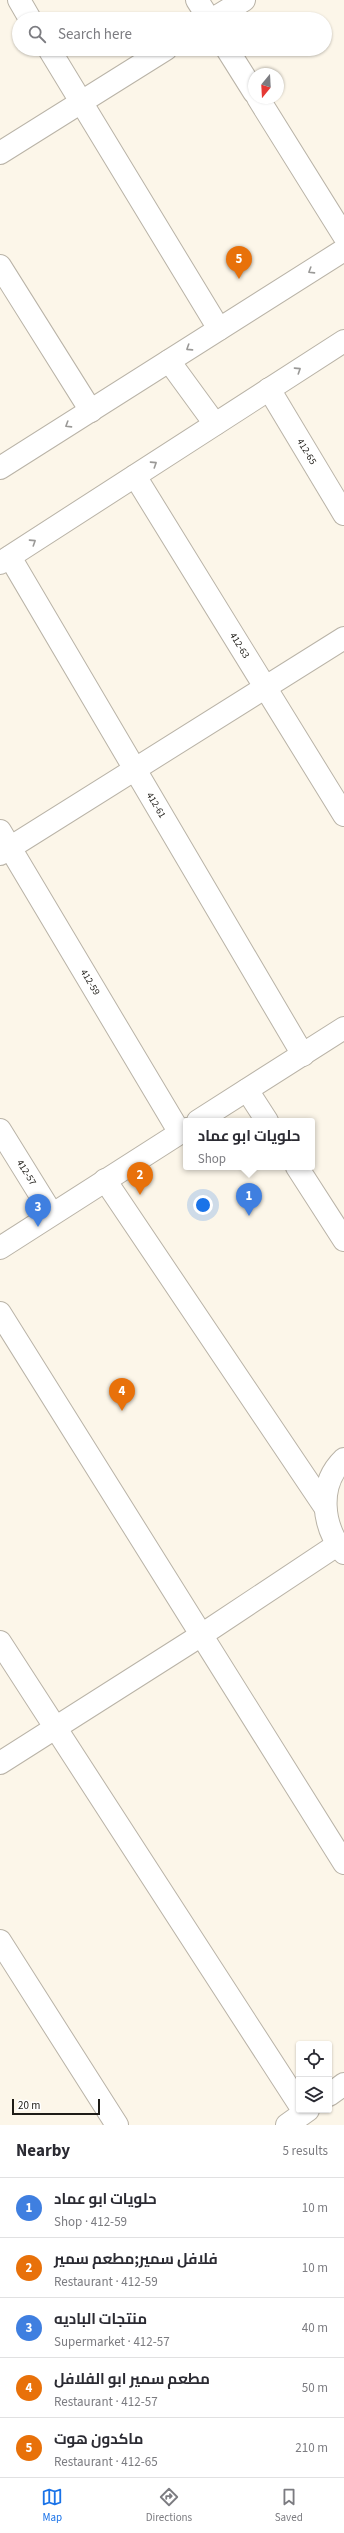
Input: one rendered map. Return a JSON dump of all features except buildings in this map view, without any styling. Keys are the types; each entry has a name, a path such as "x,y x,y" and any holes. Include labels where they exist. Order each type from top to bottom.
{"street":[{"path":"19,0 26,12"},
{"path":"197,0 205,12"},
{"path":"224,12 244,0"},
{"path":"53,56 219,329"},
{"path":"0,153 155,56"},
{"path":"231,56 248,82"},
{"path":"262,104 344,236"},
{"path":"0,468 344,250"},
{"path":"0,266 91,411"},
{"path":"5,560 344,341"},
{"path":"169,361 215,424"},
{"name":"412-65","path":"269,389 344,514"},
{"name":"412-63","path":"135,476 344,815"},
{"name":"412-61","path":"5,560 135,769 303,1054"},
{"path":"3,844 135,769 344,638"},
{"name":"412-59","path":"3,844 183,1131"},
{"path":"203,1118 344,1028"},
{"path":"247,1090 265,1118"},
{"name":"412-57","path":"0,1130 52,1214"},
{"path":"0,1248 183,1131"},
{"path":"299,1170 344,1240"},
{"path":"106,1180 324,1507"},
{"path":"0,1312 203,1634 344,1863"},
{"path":"0,1763 340,1549 328,1526 324,1507 326,1491 332,1476 344,1459"},
{"path":"0,1642 296,2097"},
{"path":"0,1941 117,2125"},
{"path":"332,2093 344,2084"},
{"path":"287,2125 300,2113"}],"place":[{"name":"ماكدون هوت","path":"239,279"},
{"name":"فلافل سمير;مطعم سمير","path":"140,1195"},
{"name":"حلويات ابو عماد","path":"249,1216"},
{"name":"منتجات الباديه","path":"38,1227"},
{"name":"مطعم سمير ابو الفلافل","path":"122,1411"}]}
